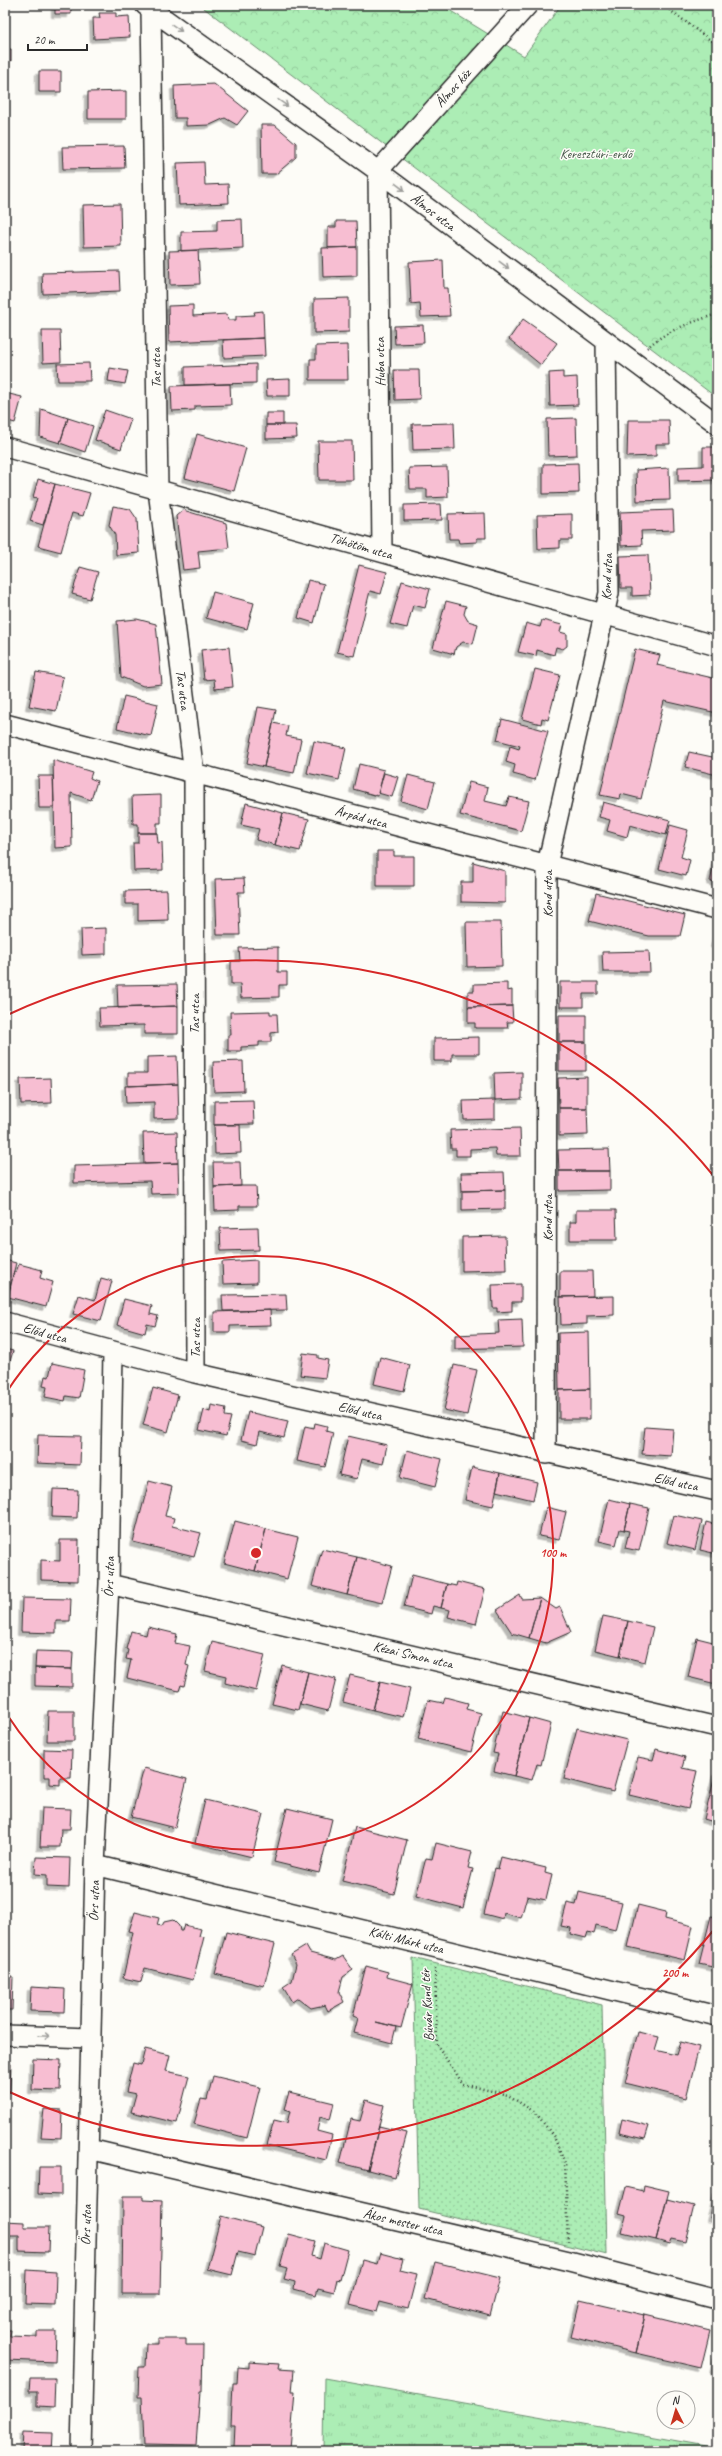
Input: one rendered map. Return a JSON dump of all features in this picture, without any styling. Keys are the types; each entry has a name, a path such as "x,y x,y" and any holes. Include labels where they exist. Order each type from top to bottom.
{"street":[{"name":"Álmos köz","path":"378,171 528,5"},
{"name":"Álmos utca","path":"148,7 378,171 717,424"},
{"name":"Tas utca","path":"148,7 158,490 194,773 195,1373"},
{"name":"Huba utca","path":"378,171 382,552"},
{"name":"Kond utca","path":"546,1454 547,865 609,594 606,341"},
{"name":"Töhötöm utca","path":"5,446 717,646"},
{"name":"Árpád utca","path":"5,724 717,909"},
{"name":"Előd utca","path":"5,1322 195,1373 546,1454 717,1491"},
{"name":"Örs utca","path":"81,2451 95,1865 109,1584 113,1352"},
{"name":"Kézai Simon utca","path":"109,1584 717,1727"},
{"name":"Kálti Márk utca","path":"95,1865 717,2016"},
{"path":"5,2035 90,2038"},
{"name":"Ákos mester utca","path":"89,2149 569,2261 717,2299"}],"path":[{"path":"664,5 717,45"},
{"path":"634,361 655,340 688,324 717,314"},
{"name":"Búvár Kund tér","path":"434,1947 437,2045 463,2084 508,2095 536,2113 554,2137 565,2163 569,2261"}],"green space":[{"name":"Keresztúri-erdő","path":"200,5 441,5 524,56 561,5 717,5 717,398"},
{"path":"413,1958 602,2005 607,2255 419,2209"},
{"path":"324,2378 717,2448 717,2451 323,2451"}],"building":[{"path":"55,5 71,5 71,14 55,14"},
{"path":"99,13 116,13 116,17 129,16 130,37 94,39 93,18 100,18"},
{"path":"5,49 11,49 11,61 5,61"},
{"path":"39,71 61,71 61,92 39,92"},
{"path":"214,84 248,111 237,125 225,118 210,125 186,126 186,118 175,118 174,86"},
{"path":"126,91 126,119 88,119 88,92"},
{"path":"261,125 275,125 296,143 296,157 276,174 262,174"},
{"path":"124,146 125,168 63,169 62,147"},
{"path":"204,162 205,185 228,184 229,203 179,205 177,163"},
{"path":"120,204 121,246 84,247 83,205"},
{"path":"242,219 243,248 181,251 181,232 217,231 217,220"},
{"path":"336,221 356,221 357,247 328,248 328,227 336,227"},
{"path":"5,239 7,239 7,259 5,259"},
{"path":"357,247 357,276 323,277 322,248"},
{"path":"198,250 200,284 170,285 169,251"},
{"path":"443,260 444,288 448,288 450,316 421,317 420,303 411,304 409,262"},
{"path":"119,271 120,291 43,294 42,273"},
{"path":"349,298 349,332 314,333 314,299"},
{"path":"193,305 193,316 227,314 228,320 236,320 236,316 255,315 254,312 263,311 264,338 169,342 168,306"},
{"path":"523,319 557,343 541,365 509,339"},
{"path":"423,325 424,343 395,344 394,326"},
{"path":"42,331 60,331 61,362 43,363"},
{"path":"264,338 265,356 224,358 223,340"},
{"path":"347,345 348,380 310,380 310,359 316,359 316,346"},
{"path":"89,363 90,381 58,381 57,364"},
{"path":"256,364 256,383 185,385 185,367"},
{"path":"110,368 128,371 125,384 108,381"},
{"path":"394,370 419,370 420,399 395,400"},
{"path":"563,372 563,378 577,377 578,405 550,406 549,373"},
{"path":"290,379 290,396 267,396 266,380"},
{"path":"230,384 231,405 195,406 195,410 172,411 171,386"},
{"path":"5,393 22,397 15,423 5,420"},
{"path":"41,409 68,418 60,443 40,437"},
{"path":"105,410 131,419 121,449 95,440"},
{"path":"266,413 283,413 283,425 266,425"},
{"path":"68,418 93,426 85,452 60,443"},
{"path":"576,418 577,455 548,456 547,419"},
{"path":"628,420 669,420 670,444 656,444 656,456 627,457"},
{"path":"454,423 455,449 413,450 412,424"},
{"path":"266,425 296,425 297,438 266,439"},
{"path":"197,434 246,448 234,491 185,478"},
{"path":"318,441 352,441 353,480 319,480"},
{"path":"703,447 717,447 717,480 678,481 678,467 703,466"},
{"path":"578,463 579,493 543,494 543,464"},
{"path":"447,467 448,497 427,498 427,489 410,489 409,468"},
{"path":"669,468 670,500 637,501 636,470"},
{"path":"38,479 55,484 43,525 30,521 37,498 33,497"},
{"path":"55,484 90,493 83,516 72,513 61,552 38,546"},
{"path":"441,504 442,520 404,521 404,505"},
{"path":"113,506 130,509 137,519 139,553 116,555 115,535 109,525"},
{"path":"183,510 226,523 229,548 198,551 200,568 183,570 176,516"},
{"path":"673,510 674,530 641,531 642,545 621,546 620,512"},
{"path":"485,513 486,538 477,538 477,542 459,543 458,539 449,539 448,514"},
{"path":"572,514 572,540 560,540 560,548 538,549 537,515"},
{"path":"648,555 650,595 632,596 632,588 621,588 620,556"},
{"path":"359,565 387,572 381,594 370,591 354,656 337,652"},
{"path":"80,567 98,572 90,599 72,594"},
{"path":"308,580 324,584 314,623 298,618"},
{"path":"402,581 430,589 425,608 413,605 407,628 390,624"},
{"path":"213,592 254,603 247,629 206,618"},
{"path":"446,601 466,606 464,614 468,621 478,624 473,644 463,642 456,647 454,654 433,648"},
{"path":"137,619 156,624 162,684 143,686 121,677 117,621"},
{"path":"542,620 562,625 560,632 567,634 567,646 563,649 556,647 554,655 537,650 536,656 518,652 526,623 540,627"},
{"path":"229,647 233,687 215,689 214,679 204,680 201,650"},
{"path":"635,649 660,655 657,665 717,679 717,713 664,701 641,799 621,794 620,799 600,795"},
{"path":"535,669 560,675 548,720 542,718 541,724 522,719"},
{"path":"36,672 63,677 56,711 29,706"},
{"path":"124,696 158,704 151,736 117,728"},
{"path":"258,707 276,710 264,767 247,763"},
{"path":"502,719 548,731 535,780 513,774 515,765 506,762 510,746 519,749 520,746 497,740"},
{"path":"273,723 288,726 286,736 301,739 294,773 264,767"},
{"path":"314,741 346,748 339,780 307,773"},
{"path":"689,752 717,758 717,775 685,767"},
{"path":"53,760 92,772 90,778 97,781 91,800 71,793 72,847 55,848"},
{"path":"359,764 384,770 378,796 353,789"},
{"path":"384,773 398,777 392,797 378,793"},
{"path":"408,775 435,782 428,809 401,801"},
{"path":"38,776 53,776 54,808 39,808"},
{"path":"469,782 488,787 485,801 506,806 509,797 529,801 521,831 460,815"},
{"path":"161,795 161,823 157,823 157,833 138,833 138,824 133,824 132,796"},
{"path":"603,802 670,820 666,835 630,825 627,837 607,831 610,820 599,817"},
{"path":"246,803 283,813 275,845 256,840 259,829 241,825"},
{"path":"283,813 309,819 300,851 275,845"},
{"path":"670,825 688,830 681,857 690,860 686,876 659,869"},
{"path":"138,833 157,833 158,843 162,842 163,870 134,871 133,843 138,843"},
{"path":"377,851 394,851 394,856 414,856 414,886 377,886"},
{"path":"717,853 717,883 710,881"},
{"path":"473,862 505,871 505,903 461,902 461,882 473,882"},
{"path":"244,878 245,892 238,892 240,935 217,935 215,879"},
{"path":"167,890 168,920 138,921 138,904 125,904 125,891"},
{"path":"596,893 685,915 680,936 649,936 589,921"},
{"path":"466,922 501,922 502,966 467,967"},
{"path":"106,928 106,954 82,955 81,929"},
{"path":"717,932 717,945 714,944"},
{"path":"278,947 278,972 287,972 287,985 279,985 279,997 241,998 240,984 231,984 231,961 240,961 239,948"},
{"path":"649,951 650,972 603,972 602,952"},
{"path":"560,982 598,982 598,994 583,994 583,1007 560,1007"},
{"path":"507,983 507,991 512,990 512,1006 468,1007 468,991 474,991 474,984"},
{"path":"177,984 178,1006 118,1008 117,985"},
{"path":"178,1006 178,1034 144,1034 144,1025 100,1026 99,1008"},
{"path":"512,1006 513,1022 507,1022 508,1028 475,1028 475,1023 468,1023 468,1007"},
{"path":"270,1011 270,1014 277,1014 278,1032 271,1033 271,1042 259,1042 259,1046 241,1047 241,1051 228,1051 228,1035 231,1035 230,1012"},
{"path":"559,1015 586,1015 586,1042 559,1042"},
{"path":"479,1037 479,1054 452,1054 452,1061 434,1061 434,1038"},
{"path":"559,1042 586,1042 586,1071 559,1071"},
{"path":"177,1056 178,1084 128,1086 128,1073 147,1073 147,1057"},
{"path":"243,1061 244,1091 214,1092 213,1062"},
{"path":"522,1072 522,1099 495,1100 494,1073"},
{"path":"587,1077 587,1108 559,1108 558,1078"},
{"path":"51,1078 52,1103 21,1104 20,1079"},
{"path":"178,1084 179,1118 154,1119 154,1102 126,1103 125,1086"},
{"path":"253,1100 254,1124 214,1125 214,1101"},
{"path":"495,1100 495,1119 464,1120 463,1101"},
{"path":"559,1108 587,1108 588,1135 559,1136"},
{"path":"214,1125 240,1125 241,1153 215,1154"},
{"path":"520,1128 521,1156 496,1156 495,1148 470,1149 470,1156 456,1156 456,1149 451,1149 450,1130"},
{"path":"177,1132 178,1163 144,1164 143,1133"},
{"path":"609,1149 610,1171 559,1171 558,1150"},
{"path":"213,1162 240,1162 241,1186 214,1187"},
{"path":"178,1163 179,1193 151,1194 150,1181 74,1183 74,1166"},
{"path":"559,1171 610,1171 610,1190 559,1191"},
{"path":"504,1172 505,1190 462,1191 461,1173"},
{"path":"256,1186 257,1206 239,1206 239,1210 215,1211 214,1187"},
{"path":"505,1190 505,1209 462,1210 462,1191"},
{"path":"576,1210 616,1210 617,1240 570,1240 570,1222 576,1222"},
{"path":"258,1227 259,1250 221,1251 220,1228"},
{"path":"505,1236 506,1270 462,1271 462,1237"},
{"path":"5,1260 16,1263 6,1302 5,1302"},
{"path":"257,1260 257,1283 223,1284 222,1262"},
{"path":"19,1264 42,1270 40,1278 53,1282 46,1307 8,1297 14,1272 16,1272"},
{"path":"560,1271 592,1271 593,1296 560,1297"},
{"path":"101,1278 112,1281 101,1321 73,1314 79,1295 95,1300"},
{"path":"521,1284 521,1302 512,1302 512,1311 497,1312 497,1308 493,1308 492,1285"},
{"path":"286,1294 287,1310 223,1311 222,1295"},
{"path":"614,1296 614,1315 587,1316 587,1324 561,1325 560,1297"},
{"path":"124,1299 152,1306 150,1314 158,1316 155,1326 147,1324 145,1333 117,1325"},
{"path":"270,1310 271,1325 230,1326 230,1332 214,1332 214,1312"},
{"path":"522,1319 523,1347 455,1349 455,1335 499,1333 498,1320"},
{"path":"589,1332 590,1389 559,1390 558,1333"},
{"path":"5,1349 13,1351 5,1379"},
{"path":"303,1353 318,1355 318,1358 328,1360 325,1378 300,1375"},
{"path":"380,1357 410,1365 404,1391 374,1384"},
{"path":"52,1363 84,1370 79,1398 66,1396 65,1401 45,1397 47,1387 43,1386 45,1376 49,1377"},
{"path":"454,1365 477,1370 467,1415 444,1410"},
{"path":"153,1388 178,1395 168,1432 143,1425"},
{"path":"590,1389 590,1419 559,1419 559,1390"},
{"path":"211,1405 226,1408 225,1416 231,1417 226,1436 199,1430 204,1410 210,1412"},
{"path":"248,1412 288,1421 284,1438 260,1432 257,1444 241,1440"},
{"path":"315,1423 327,1426 326,1431 333,1433 325,1467 297,1461 305,1426 314,1428"},
{"path":"645,1427 673,1429 671,1456 642,1454"},
{"path":"38,1435 81,1436 80,1465 37,1463"},
{"path":"348,1436 387,1445 383,1464 362,1459 357,1479 339,1475"},
{"path":"407,1450 442,1459 435,1487 400,1478"},
{"path":"472,1467 500,1473 493,1506 465,1500"},
{"path":"500,1473 537,1482 533,1500 496,1491"},
{"path":"149,1481 172,1487 165,1516 174,1518 172,1526 201,1533 194,1557 133,1542"},
{"path":"53,1489 78,1490 77,1518 52,1517"},
{"path":"609,1499 630,1504 624,1530 620,1529 616,1545 599,1541"},
{"path":"630,1504 649,1508 639,1551 625,1548 629,1531 624,1530"},
{"path":"546,1507 566,1512 559,1540 539,1536"},
{"path":"674,1515 702,1521 695,1550 667,1543"},
{"path":"235,1521 266,1529 255,1571 224,1563"},
{"path":"706,1522 717,1525 717,1554 700,1550"},
{"path":"266,1529 298,1537 287,1579 255,1571"},
{"path":"60,1540 79,1540 78,1581 41,1580 41,1560 60,1561"},
{"path":"322,1549 357,1557 347,1595 312,1586"},
{"path":"357,1557 392,1566 382,1603 347,1595"},
{"path":"412,1575 447,1584 441,1608 433,1606 431,1614 404,1607"},
{"path":"457,1582 485,1589 476,1624 448,1617 450,1610 441,1608 447,1584 456,1586"},
{"path":"520,1595 522,1599 540,1598 529,1638 512,1633 497,1610"},
{"path":"22,1598 71,1599 70,1621 56,1621 56,1633 21,1632"},
{"path":"540,1598 556,1609 560,1607 571,1632 546,1643 529,1638"},
{"path":"603,1616 628,1621 620,1656 595,1650"},
{"path":"628,1621 653,1627 645,1662 620,1656"},
{"path":"148,1627 177,1634 175,1643 190,1646 186,1665 189,1666 184,1686 181,1685 179,1691 127,1678 131,1660 126,1659 128,1650 126,1649 131,1631 146,1635"},
{"path":"697,1638 717,1643 716,1684 688,1677"},
{"path":"212,1642 265,1655 256,1691 225,1683 226,1676 205,1671"},
{"path":"36,1651 73,1652 72,1669 35,1668"},
{"path":"282,1665 308,1672 298,1710 272,1704"},
{"path":"35,1668 72,1669 72,1687 35,1686"},
{"path":"308,1672 336,1679 328,1711 300,1704"},
{"path":"350,1675 380,1682 373,1710 343,1702"},
{"path":"380,1682 410,1689 403,1717 373,1710"},
{"path":"445,1697 468,1703 466,1709 481,1713 471,1752 418,1739 428,1700 443,1703"},
{"path":"48,1711 74,1711 74,1741 47,1741"},
{"path":"503,1711 529,1718 514,1776 494,1771 498,1754 493,1753"},
{"path":"529,1718 551,1724 541,1765 537,1764 532,1780 514,1776"},
{"path":"577,1728 627,1740 613,1792 564,1779"},
{"path":"44,1749 72,1750 71,1778 60,1778 60,1785 50,1784 50,1777 44,1777"},
{"path":"656,1749 685,1757 682,1768 697,1771 688,1809 629,1795 638,1757 653,1760"},
{"path":"144,1768 187,1779 175,1828 131,1817"},
{"path":"717,1772 717,1823 704,1819"},
{"path":"205,1800 263,1814 252,1857 195,1843"},
{"path":"42,1808 71,1809 70,1829 61,1829 60,1847 40,1847"},
{"path":"287,1808 332,1819 319,1873 274,1862"},
{"path":"355,1827 407,1840 394,1894 342,1881"},
{"path":"436,1843 472,1852 468,1868 473,1869 463,1908 416,1896 426,1858 432,1859"},
{"path":"36,1857 70,1858 69,1888 47,1887 47,1875 35,1874"},
{"path":"501,1857 546,1868 545,1873 552,1875 546,1900 527,1896 521,1918 504,1913 503,1919 484,1914 495,1868 498,1869"},
{"path":"579,1892 622,1902 615,1930 596,1925 594,1934 588,1932 586,1938 570,1934 571,1928 561,1926 567,1903 576,1905"},
{"path":"638,1905 666,1912 665,1919 693,1926 685,1960 628,1947"},
{"path":"135,1912 159,1918 157,1925 162,1926 164,1922 173,1920 179,1926 180,1931 182,1931 184,1925 201,1929 199,1936 204,1937 193,1980 145,1968 141,1982 123,1978 133,1932 129,1931"},
{"path":"711,1916 717,1917 717,1968 699,1964"},
{"path":"226,1932 275,1944 264,1986 215,1974"},
{"path":"306,1946 310,1953 336,1960 343,1956 353,1970 343,1977 339,1992 344,2002 328,2011 325,2005 311,2008 298,1998 292,2002 283,1987 292,1981 296,1964 291,1955"},
{"path":"366,1966 388,1972 387,1977 413,1984 401,2028 376,2022 396,2027 392,2043 354,2033 358,2018 353,2016"},
{"path":"5,1976 13,1976 12,2010 5,2010"},
{"path":"31,1987 65,1989 64,2012 30,2011"},
{"path":"638,2032 659,2037 655,2050 676,2055 680,2042 699,2047 686,2098 625,2083"},
{"path":"145,2049 170,2055 166,2071 189,2076 177,2123 131,2112 136,2094 126,2092 133,2063 141,2065"},
{"path":"33,2059 61,2060 60,2091 32,2090"},
{"path":"5,2063 11,2063 10,2092 5,2092"},
{"path":"213,2076 260,2087 247,2138 194,2124 201,2099 207,2100"},
{"path":"289,2092 334,2103 330,2120 320,2117 317,2131 332,2135 326,2160 267,2145 274,2120 287,2123 290,2111 284,2109"},
{"path":"366,2100 384,2105 368,2170 340,2163 351,2119 360,2121"},
{"path":"44,2109 62,2110 61,2138 41,2137"},
{"path":"622,2119 649,2126 645,2139 619,2133"},
{"path":"379,2126 407,2133 395,2177 368,2170"},
{"path":"39,2167 61,2167 61,2195 38,2194"},
{"path":"644,2185 669,2191 656,2240 622,2232 626,2216 619,2214 626,2187 643,2191"},
{"path":"717,2191 717,2220 710,2218"},
{"path":"123,2196 143,2196 143,2200 162,2201 160,2294 122,2294"},
{"path":"667,2199 694,2206 685,2242 671,2239 669,2244 656,2240"},
{"path":"221,2216 262,2227 255,2256 238,2252 232,2275 207,2269"},
{"path":"5,2221 24,2222 24,2227 49,2227 48,2252 19,2251 19,2236 5,2236"},
{"path":"289,2234 315,2241 311,2256 320,2259 324,2243 348,2250 340,2280 337,2279 334,2292 318,2288 316,2295 294,2289 295,2282 284,2279 287,2269 280,2267"},
{"path":"380,2253 403,2259 400,2270 417,2274 408,2309 380,2302 377,2312 350,2305 362,2260 377,2264"},
{"path":"435,2262 500,2278 490,2316 425,2299"},
{"path":"27,2270 56,2272 55,2305 26,2304"},
{"path":"580,2300 645,2315 636,2353 571,2337"},
{"path":"645,2315 710,2331 701,2368 636,2353"},
{"path":"5,2330 11,2330 10,2336 37,2337 37,2331 56,2331 55,2362 5,2360"},
{"path":"157,2339 186,2339 186,2345 203,2345 202,2392 200,2392 196,2445 144,2444 142,2397 138,2397 139,2367 145,2367 146,2344 157,2344"},
{"path":"717,2354 717,2372 713,2371"},
{"path":"249,2362 279,2364 278,2369 294,2370 292,2392 295,2392 290,2449 234,2447 235,2426 231,2426 233,2383 237,2383 238,2367 249,2368"},
{"path":"30,2378 55,2378 54,2407 37,2406 37,2391 29,2391"},
{"path":"23,2432 53,2433 52,2451 22,2451"}]}
